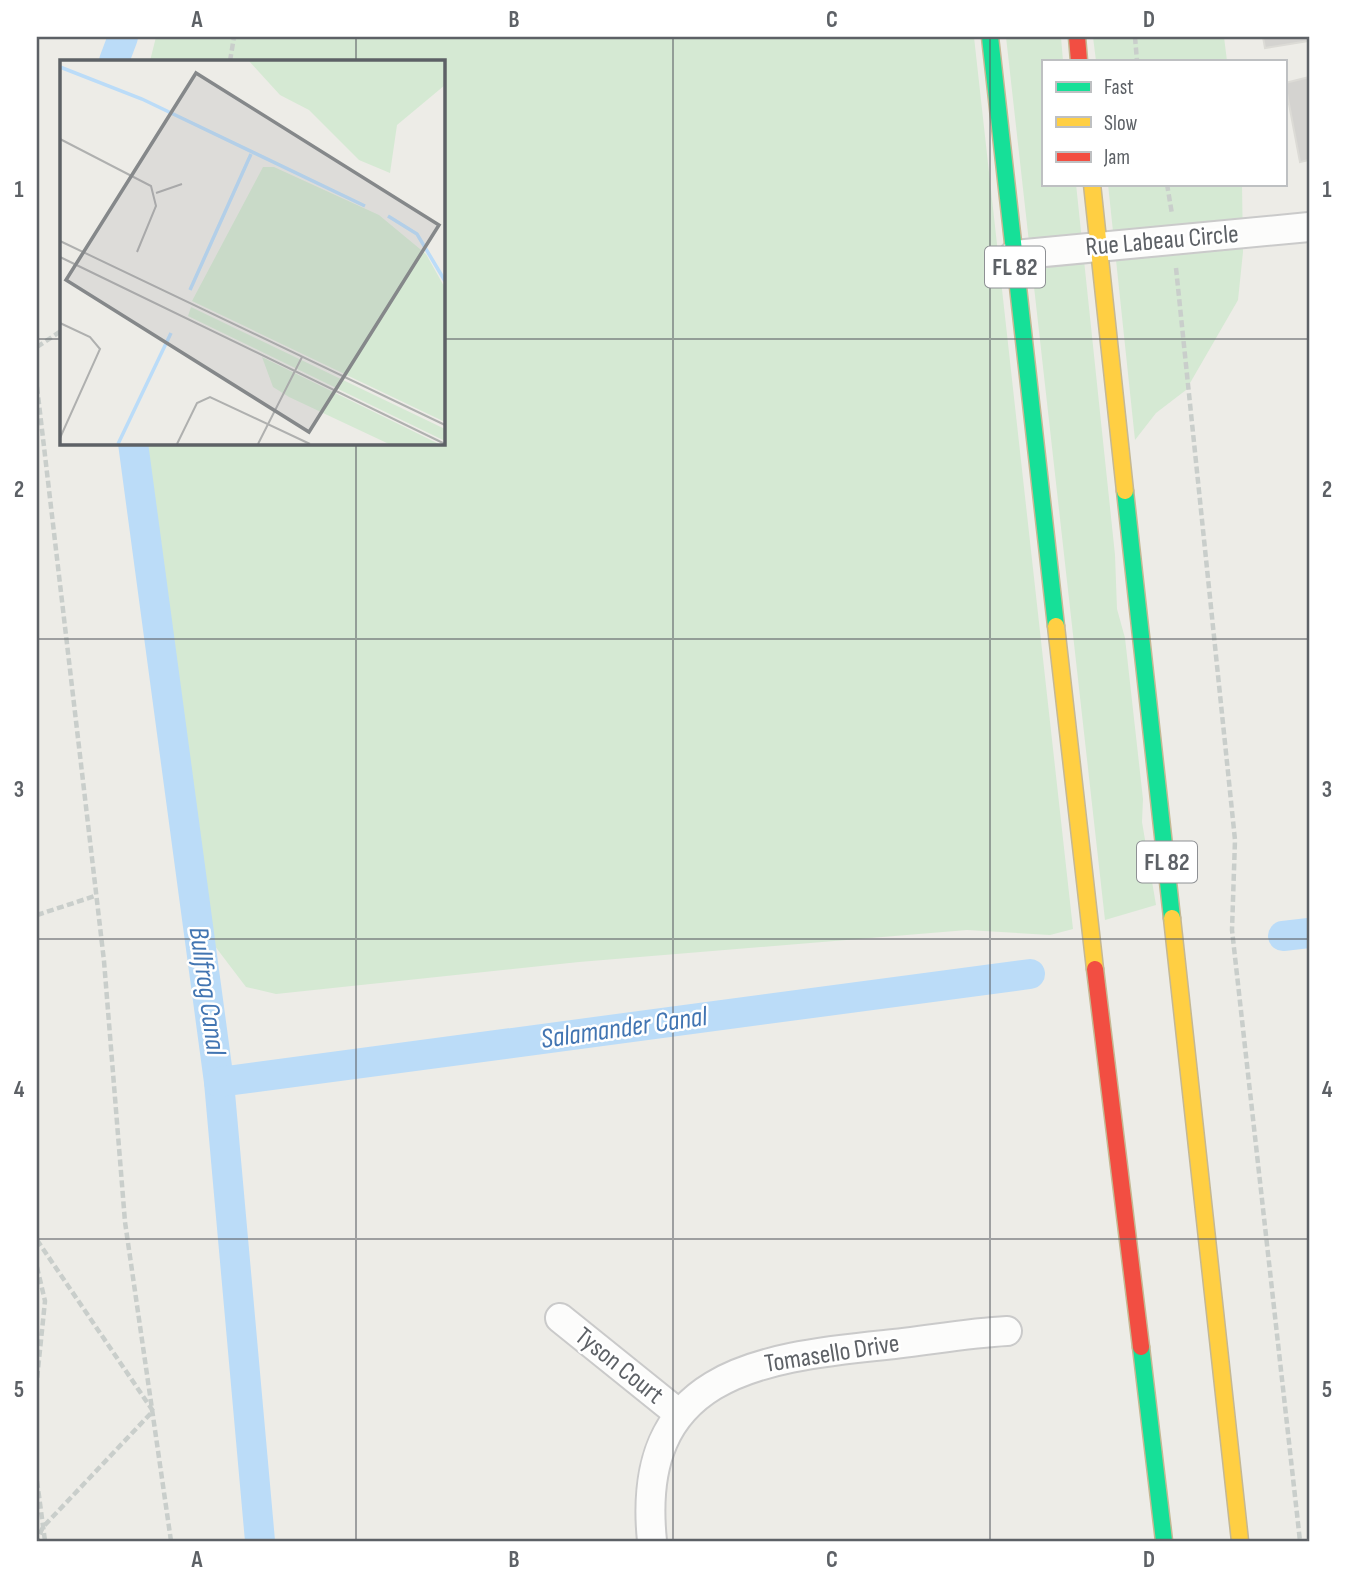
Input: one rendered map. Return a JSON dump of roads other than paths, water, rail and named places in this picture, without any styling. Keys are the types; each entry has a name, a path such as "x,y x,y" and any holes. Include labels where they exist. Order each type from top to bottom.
{"highway":[{"name":"FL 82","path":"990,37 1088,913 1164,1541"},
{"path":"1077,37 1079,60"},
{"name":"FL 82","path":"1092,186 1240,1541"}],"street":[{"name":"Rue Labeau Circle","path":"1014,254 1309,227"},
{"name":"Tyson Court","path":"560,1318 678,1413"},
{"name":"Tomasello Drive","path":"652,1541 651,1490 657,1458 678,1413 709,1387 773,1360 804,1353 1007,1331"}],"waterway":[{"name":"Bullfrog Canal","path":"114,60 123,37"},
{"name":"Bullfrog Canal","path":"133,444 219,1082 260,1541"},
{"name":"Salamander Canal","path":"1283,936 1309,933"},
{"name":"Salamander Canal","path":"219,1082 1030,974"}]}
